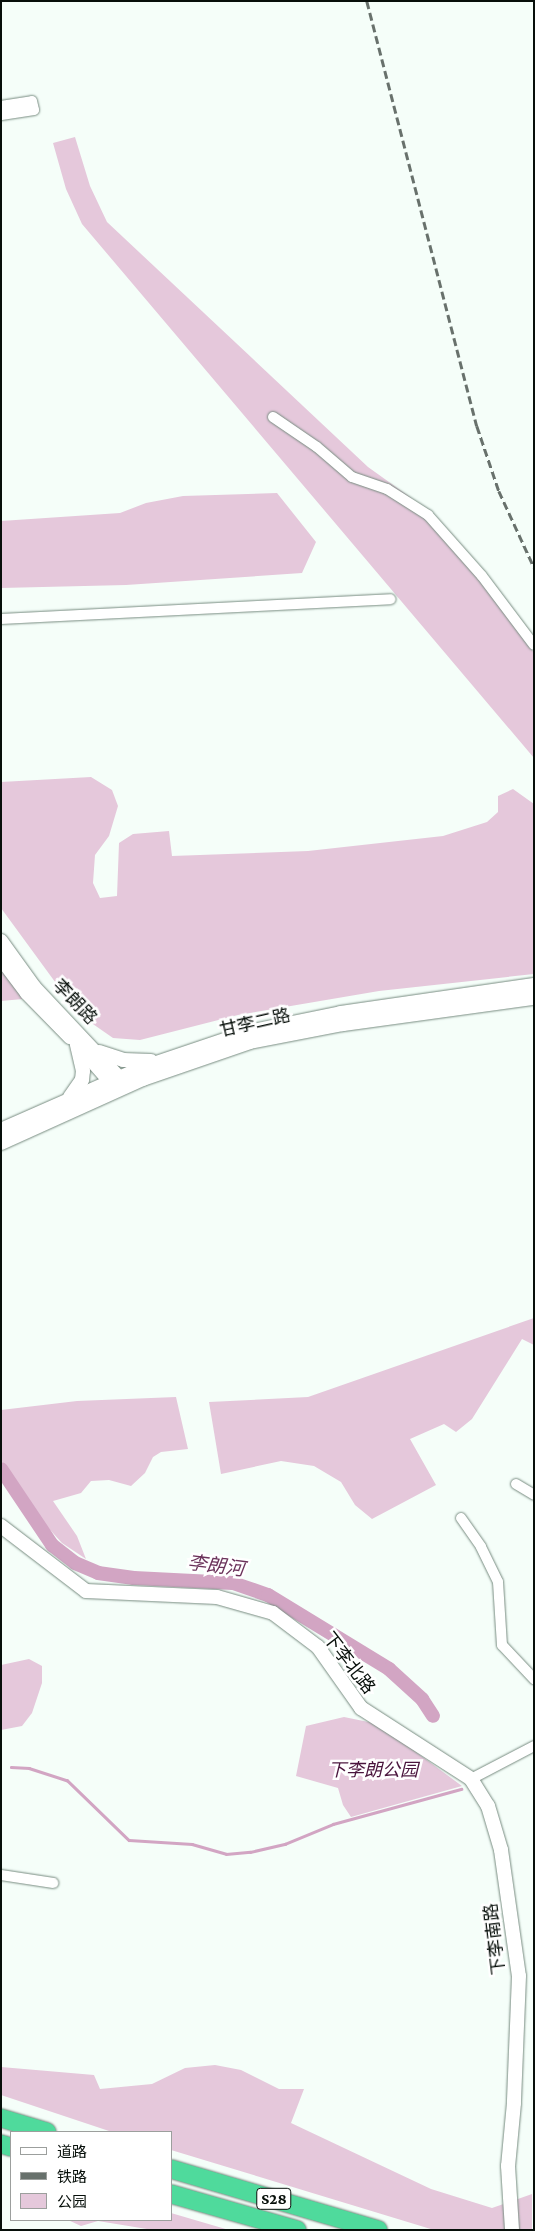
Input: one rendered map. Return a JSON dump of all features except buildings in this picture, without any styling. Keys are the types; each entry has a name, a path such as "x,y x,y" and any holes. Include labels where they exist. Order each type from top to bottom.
{"highway":[{"path":"1,2113 44,2131"},
{"path":"1,2118 43,2131"},
{"name":"S28","path":"172,2169 378,2230"},
{"name":"S28","path":"172,2194 297,2230"}],"main road":[{"name":"李朗路","path":"1,941 34,987 94,1049 118,1084"},
{"name":"李朗路","path":"1,959 27,993 118,1084"},
{"name":"甘李二路","path":"1,1143 167,1058 248,1032 294,1022 534,985"},
{"name":"甘李二路","path":"1,1130 69,1098 216,1052 288,1034 534,998"},
{"path":"69,1098 82,1080 83,1071 77,1045"},
{"path":"94,1049 123,1060 167,1058"},
{"name":"下李北路","path":"1,1526 86,1591 217,1597 273,1613 318,1647 361,1708 471,1779"},
{"name":"下李南路","path":"471,1779 488,1806 501,1850 513,1918 520,1976 514,2103 508,2166 512,2230"},
{"name":"下李南路","path":"514,2103 522,2230"}],"street":[{"path":"1,106 33,105 1,115"},
{"path":"273,417 317,447 352,477 387,489 428,515 482,576 534,645"},
{"path":"1,619 390,599"},
{"path":"516,1484 534,1495"},
{"path":"461,1518 481,1547 498,1582 502,1645 534,1679"},
{"path":"471,1779 534,1746"},
{"path":"1,1875 53,1882"}],"green space":[{"path":"75,137 90,186 107,222 368,467 410,497 486,588 534,653 534,758 82,224 66,189 53,143"},
{"path":"277,493 316,542 302,573 126,585 1,588 1,521 120,513 146,503 183,496"},
{"path":"91,777 112,790 118,806 109,836 95,855 93,883 100,898 117,896 119,843 133,834 169,831 172,856 308,851 443,836 487,822 498,812 498,796 513,789 534,804 534,974 379,991 238,1015 140,1040 113,1038 90,1022 58,986 1,908 1,782"},
{"path":"1,969 23,999 1,1001"},
{"path":"534,1318 534,1345 522,1339 472,1419 456,1432 444,1424 410,1439 436,1485 372,1519 355,1505 341,1482 314,1466 281,1461 221,1474 209,1402 308,1397"},
{"path":"176,1397 188,1449 161,1452 153,1457 145,1473 131,1486 109,1480 91,1481 81,1493 53,1501 77,1536 86,1559 62,1543 43,1522 1,1460 1,1410 77,1401"},
{"path":"29,1659 42,1666 42,1683 32,1713 22,1726 1,1730 1,1665"},
{"name":"下李朗公园","path":"344,1717 378,1724 462,1786 351,1817 343,1805 338,1788 296,1776 306,1726"},
{"path":"215,2065 241,2070 279,2089 304,2089 291,2123 431,2189 492,2208 532,2194 532,2230 434,2230 172,2150 172,2131 109,2131 1,2095 1,2067 94,2075 100,2089 152,2084 185,2068"},
{"path":"172,2213 229,2230 153,2230 98,2221 172,2221"},
{"path":"70,2221 98,2221 81,2226"}],"waterway":[{"name":"李朗河","path":"1,1469 52,1545 75,1563 98,1573 134,1578 233,1583 268,1595 389,1669 422,1699 433,1716"},
{"path":"11,1767 29,1768 67,1780 129,1840 192,1844 226,1854 250,1852 285,1844 333,1824 461,1789"}],"railway":[{"path":"367,1 477,426 499,491 534,567"}]}
